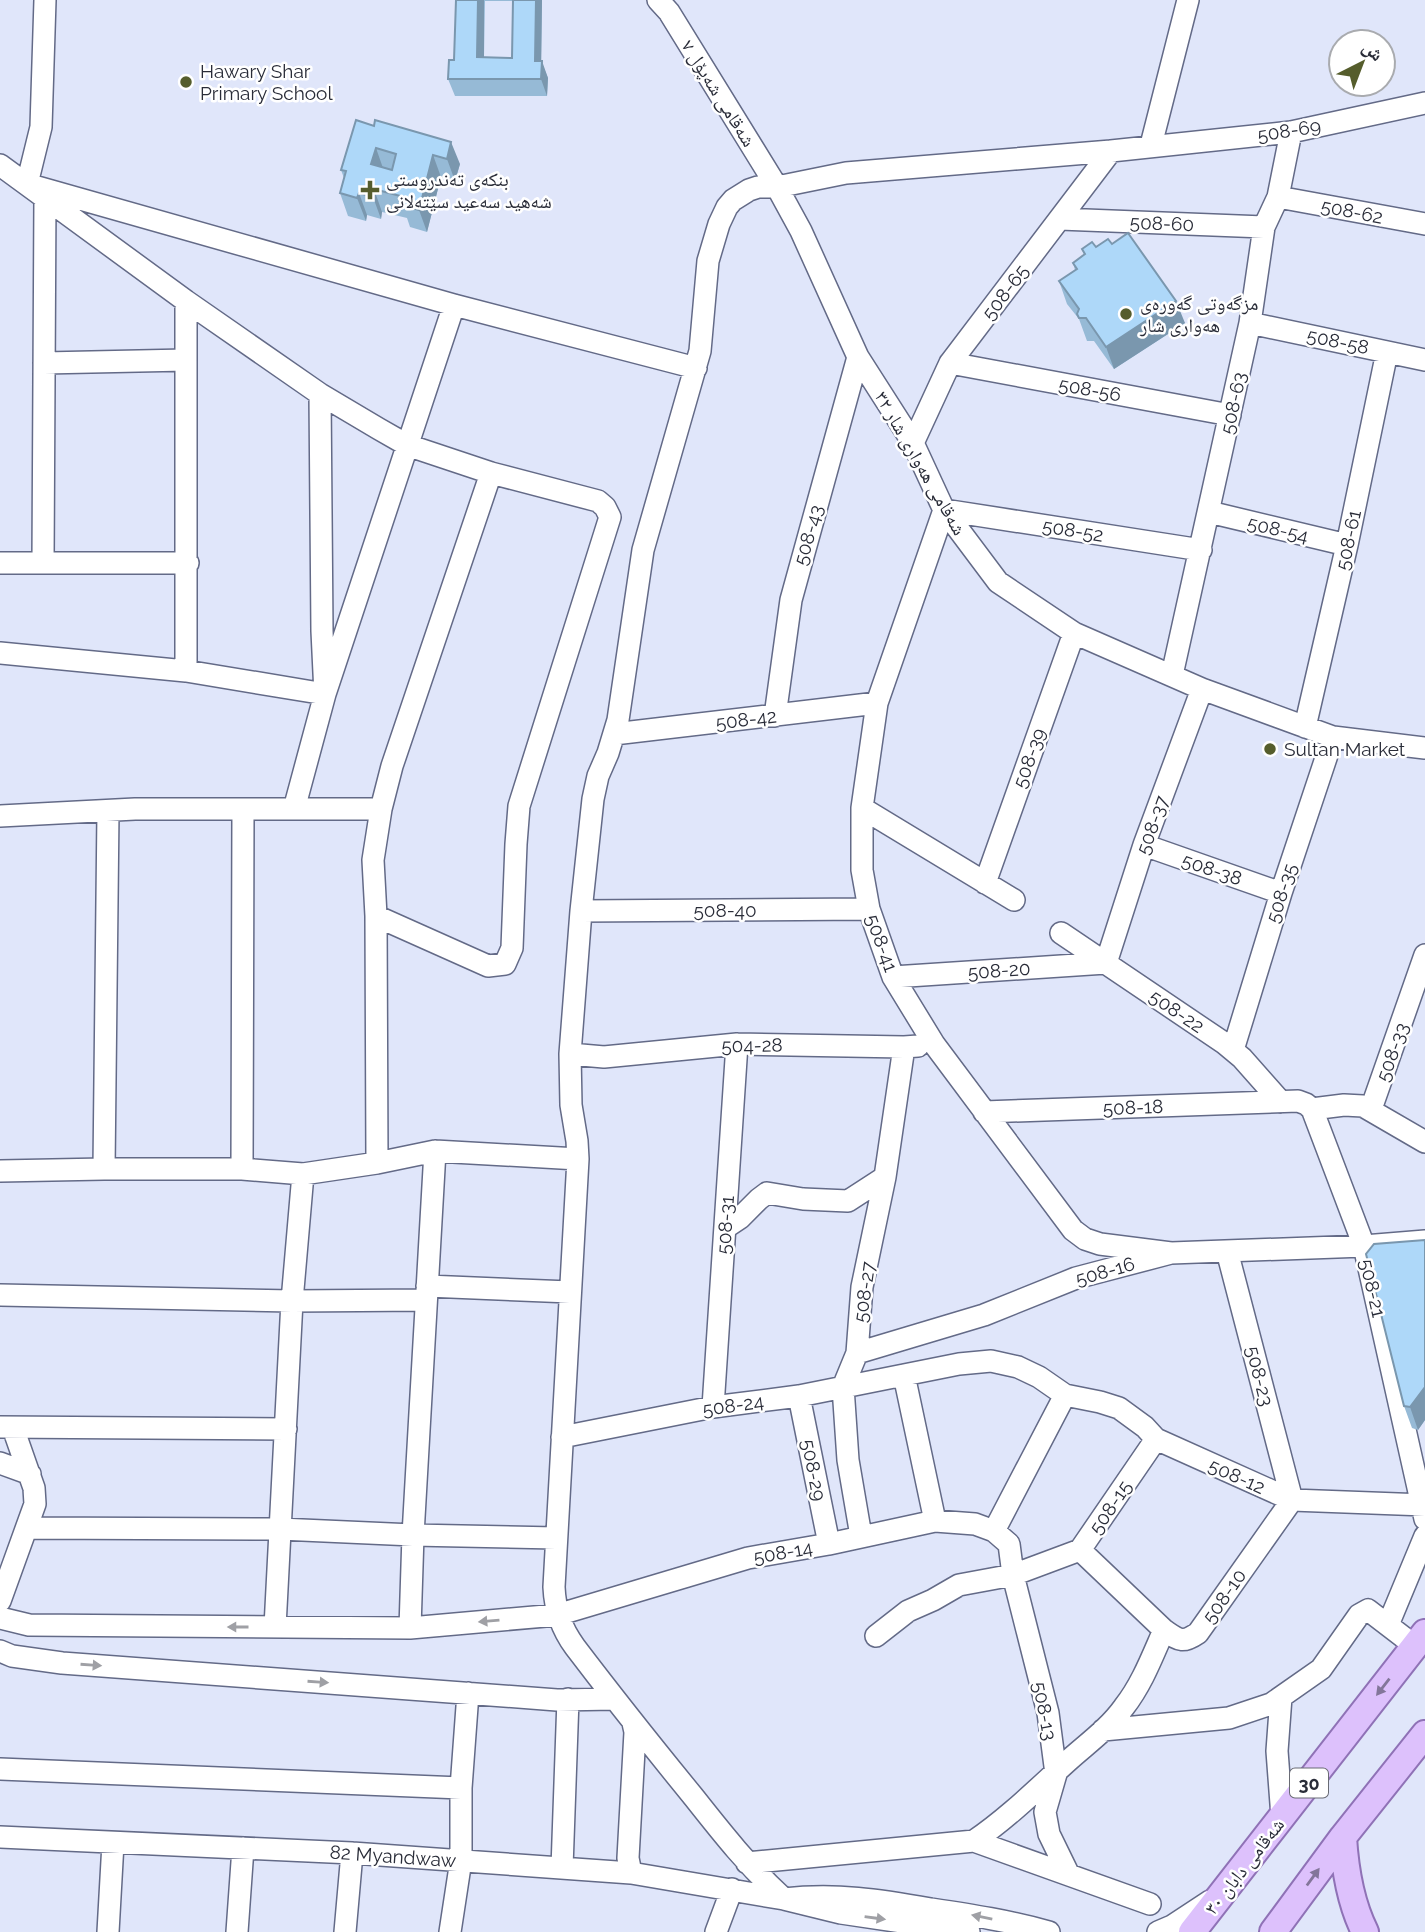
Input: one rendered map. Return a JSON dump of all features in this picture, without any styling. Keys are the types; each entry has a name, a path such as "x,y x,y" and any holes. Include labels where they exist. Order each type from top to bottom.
{"main road":[{"name":"شەقامی دابان ٣٠","path":"1192,1932 1420,1640"},
{"path":"1273,1932 1343,1837 1425,1734"},
{"path":"1343,1837 1349,1888 1364,1932"}],"street":[{"path":"27,184 41,127 45,0"},
{"name":"شەقامی شەپۆل ٧","path":"658,0 669,12 777,187"},
{"path":"1151,145 1188,0"},
{"name":"508-69","path":"557,1615 554,1587 556,1538 578,1160 571,1105 570,1054 589,827 595,787 614,734 643,550 696,368 703,333 708,261 727,207 741,194 758,187 777,187 846,173 1111,151 1291,132 1425,103"},
{"name":"508-63","path":"1172,676 1251,323 1264,227 1278,197 1291,132"},
{"name":"508-65","path":"913,443 950,363 1111,151"},
{"path":"0,165 186,301 320,394 407,445 491,473 598,501 605,507 610,517 519,806 512,948 505,964 488,966 376,916"},
{"path":"27,184 454,305 696,368"},
{"name":"شەقامی هەواری شار ٣٢","path":"777,187 801,231 858,357 913,443 944,510 998,582 1074,633 1202,689 1333,737 1425,748"},
{"path":"43,563 44,197"},
{"name":"508-62","path":"1278,197 1425,224"},
{"name":"508-60","path":"1060,219 1264,227"},
{"path":"186,301 186,671"},
{"path":"294,809 325,694 454,305"},
{"name":"508-58","path":"1251,323 1425,360"},
{"name":"508-61","path":"1305,727 1347,545 1387,352"},
{"name":"508-43","path":"775,716 790,600 858,357"},
{"path":"44,363 186,360"},
{"name":"508-56","path":"950,363 1230,415"},
{"path":"320,394 325,694"},
{"path":"377,1163 376,916 373,860 381,809 392,766 491,473"},
{"name":"508-52","path":"944,510 1200,550"},
{"name":"508-41","path":"944,510 877,703 862,808 862,870 869,909 893,977 934,1044 1073,1230 1085,1239 1100,1244 1171,1253"},
{"name":"508-54","path":"1209,512 1347,545"},
{"path":"0,563 188,563"},
{"name":"508-39","path":"985,883 1074,633"},
{"path":"0,653 186,671 325,694"},
{"name":"508-37","path":"1106,963 1144,845 1202,689"},
{"name":"508-42","path":"614,734 877,703"},
{"name":"508-35","path":"1233,1050 1333,737"},
{"path":"0,816 135,808 381,809"},
{"path":"862,808 1014,901"},
{"path":"242,1169 243,809"},
{"path":"104,1169 108,811"},
{"name":"508-38","path":"1144,845 1281,893"},
{"name":"508-40","path":"581,911 869,909"},
{"name":"508-22","path":"1061,933 1215,1036 1233,1050 1281,1102"},
{"name":"508-33","path":"1371,1109 1425,955"},
{"name":"508-20","path":"893,977 1106,963"},
{"name":"504-28","path":"570,1054 604,1057 737,1044 904,1047 934,1044"},
{"name":"508-31","path":"713,1407 737,1044"},
{"name":"508-27","path":"861,1536 848,1460 843,1387 857,1353 862,1287 885,1177 904,1047"},
{"path":"1281,1102 1302,1102 1312,1109 1354,1105 1371,1109 1425,1142"},
{"name":"508-18","path":"984,1112 1281,1102"},
{"name":"508-21","path":"1312,1109 1364,1246 1424,1510"},
{"path":"0,1171 242,1169 303,1174 435,1151 578,1160"},
{"path":"410,1628 435,1151"},
{"path":"275,1627 292,1301 303,1174"},
{"path":"725,1228 740,1218 766,1193 803,1199 848,1201 885,1177"},
{"name":"508-16","path":"857,1353 984,1315 1076,1278 1171,1253 1364,1246 1425,1241"},
{"name":"508-23","path":"1227,1251 1292,1500"},
{"path":"0,1295 292,1301 426,1293 570,1292"},
{"name":"508-24","path":"562,1437 713,1407 799,1396 959,1364 991,1361 1018,1367 1039,1377 1065,1395"},
{"path":"904,1375 935,1521"},
{"path":"1001,1537 1065,1395"},
{"name":"508-12","path":"1065,1395 1119,1408 1145,1427 1156,1439 1292,1500 1424,1510"},
{"name":"508-29","path":"799,1396 829,1544"},
{"path":"0,1601 35,1504 30,1474 7,1428 286,1429"},
{"name":"508-15","path":"876,1636 908,1611 960,1585 1013,1575 1080,1550 1156,1439"},
{"path":"0,1464 30,1474"},
{"name":"508-10","path":"1164,1630 1179,1640 1189,1639 1198,1633 1292,1500"},
{"name":"508-14","path":"0,1618 29,1625 410,1628 557,1615 748,1558 935,1521 975,1524 1001,1537"},
{"path":"27,1528 280,1529 556,1538"},
{"path":"1388,1625 1425,1536"},
{"name":"508-13","path":"1001,1537 1048,1713 1056,1774 1045,1812 1049,1834 1069,1875"},
{"path":"974,1841 998,1825 1056,1774 1124,1708 1143,1677 1164,1630 1080,1550"},
{"path":"1103,1730 1229,1718 1272,1704 1321,1669 1359,1615 1368,1610 1388,1625 1420,1640"},
{"path":"557,1615 568,1637 634,1723 747,1863 784,1899 841,1913 969,1932"},
{"path":"40,1660 43,1625"},
{"path":"0,1651 12,1656 76,1664 468,1693 615,1699"},
{"path":"450,1932 461,1860 461,1788 468,1693"},
{"path":"1281,1697 1277,1751 1282,1817"},
{"path":"562,1868 568,1699"},
{"path":"631,1873 628,1858 634,1723"},
{"path":"0,1769 461,1788"},
{"name":"82 Myandwaw","path":"0,1837 352,1853 631,1873 784,1899"},
{"path":"747,1863 974,1841 1150,1905"},
{"path":"108,1932 113,1843"},
{"path":"237,1932 243,1847"},
{"path":"345,1932 352,1853"},
{"path":"716,1932 732,1889"},
{"path":"1158,1932 1172,1926 1224,1892"},
{"path":"784,1899 809,1896 858,1897 973,1915 1049,1932"},
{"path":"832,1932 841,1913"}],"building":[{"path":"456,0 478,0 477,57 512,58 513,0 536,0 535,61 542,61 541,79 448,79 449,60 454,60"},
{"path":"356,120 374,126 375,120 451,142 447,159 433,155 419,210 402,205 404,197 374,189 373,197 359,193 357,198 340,193 346,171 341,170","holes":["376,148 396,154 392,170 371,164"]},
{"name":"مزگەوتی گەورەی هەواری شار","path":"1128,233 1176,301 1106,347 1086,318 1079,318 1079,309 1059,281 1077,269 1073,263 1085,254 1082,249 1092,242 1096,247 1108,239 1112,244"},
{"path":"1425,1240 1425,1387 1410,1407 1404,1406 1366,1254 1374,1244"}],"place":[{"name":"Hawary Shar Primary School","path":"186,82"},
{"name":"بنکەی تەندروستی شەهید سەعید سێتەلانی","path":"370,190"},
{"name":"مزگەوتی گەورەی هەواری شار","path":"1126,314"},
{"name":"Sultan Market","path":"1270,749"}]}
